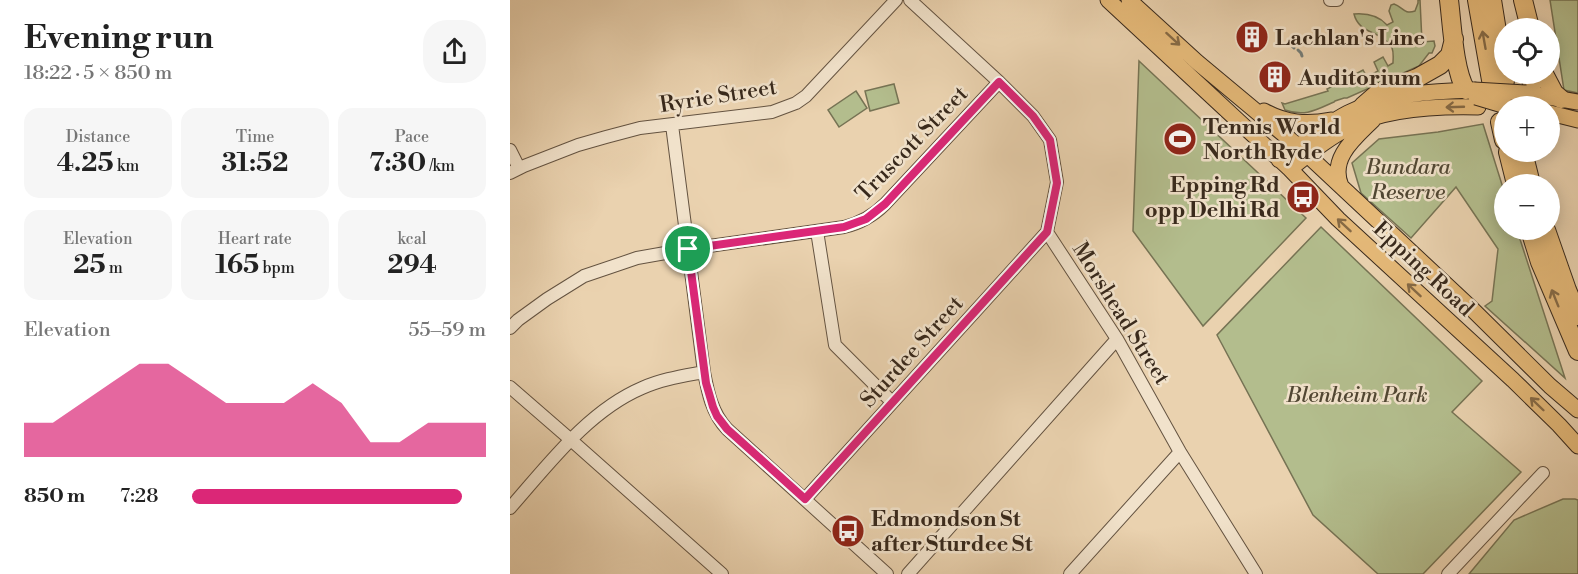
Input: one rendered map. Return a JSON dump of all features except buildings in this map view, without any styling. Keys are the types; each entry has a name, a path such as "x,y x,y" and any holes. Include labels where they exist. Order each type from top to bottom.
{"highway":[{"path":"1449,0 1460,78 1473,96"},
{"path":"1477,0 1498,80 1492,0"},
{"path":"1521,0 1522,18"},
{"path":"1521,0 1527,18"},
{"path":"1369,112 1378,93 1413,80 1440,65 1450,55 1454,39"},
{"path":"1549,84 1554,93 1570,100"},
{"path":"1533,240 1540,262 1578,351"},
{"path":"1550,240 1578,316"}],"main road":[{"name":"Epping Road","path":"1108,0 1285,165 1338,219 1513,380 1578,446"},
{"name":"Epping Road","path":"1130,0 1197,62 1303,151 1578,410"},
{"path":"1285,165 1303,151 1346,129 1369,112 1406,96 1494,97"},
{"path":"1248,104 1294,123 1311,123 1369,112 1418,110 1473,96"},
{"path":"1473,96 1494,112"},
{"path":"1341,186 1338,172 1340,159 1369,112"},
{"path":"1560,116 1578,120"},
{"path":"1303,151 1310,137 1337,119"},
{"path":"1550,386 1578,418"}],"street":[{"path":"896,0 904,2 909,0"},
{"name":"Ryrie Street","path":"515,171 578,145 640,128 772,111 796,103 806,96 896,0"},
{"name":"Morshead Street","path":"909,0 999,82 1033,116 1050,140 1057,183 1047,232 1117,339 1180,452 1256,574"},
{"path":"1330,0 1337,0"},
{"name":"Truscott Street","path":"510,328 547,299 584,276 637,258 817,231 851,225 866,219 876,212 999,82"},
{"path":"672,124 704,372 710,400 722,423 887,574"},
{"path":"510,150 515,171"},
{"path":"817,231 835,345 892,402"},
{"name":"Sturdee Street","path":"805,499 1047,232"},
{"path":"908,574 1117,339"},
{"path":"510,508 571,440 613,403 642,387 671,378 704,372"},
{"path":"510,387 722,574"},
{"path":"1070,574 1180,452"},
{"path":"1449,574 1543,473"}],"green space":[{"path":"1418,0 1420,0 1422,42 1434,41 1435,46 1432,53 1429,53 1419,66 1316,110 1299,113 1285,110 1282,103 1328,91 1327,89 1363,70 1367,77 1378,71 1374,62 1383,57 1388,66 1393,63 1393,50 1388,42 1361,26 1354,14 1372,16 1387,25 1393,22 1389,11 1391,5 1397,5 1411,12 1415,11"},
{"path":"1550,0 1578,0 1578,93 1564,90 1560,64 1560,18 1553,18"},
{"name":"Tennis World North Ryde","path":"1139,61 1306,218 1203,326 1133,231"},
{"path":"894,84 899,103 870,111 865,91"},
{"path":"856,91 867,108 839,127 828,110"},
{"name":"Bundara Reserve","path":"1483,124 1499,174 1494,174 1494,240 1520,240 1565,378 1485,306 1492,301 1498,249 1456,187 1411,238 1361,193 1352,163 1379,139"},
{"name":"Blenheim Park","path":"1321,227 1482,381 1452,412 1521,472 1423,574 1378,574 1313,515 1217,335"},
{"path":"1563,499 1578,500 1578,574 1469,574 1514,520"}],"waterway":[{"path":"1290,44 1294,48"},
{"path":"1298,50 1302,56"}],"place":[{"name":"Lachlan's Line","path":"1252,37"},
{"name":"Auditorium","path":"1275,77"},
{"name":"Tennis World North Ryde","path":"1180,139"},
{"name":"Epping Rd opp Delhi Rd","path":"1303,197"},
{"name":"Edmondson St after Sturdee St","path":"848,531"}],"route":[{"path":"999,82 1033,116 1050,140 1057,183 1047,232 805,499 727,429 717,416 710,400 704,372 688,249 859,223 885,204 999,82"}]}
